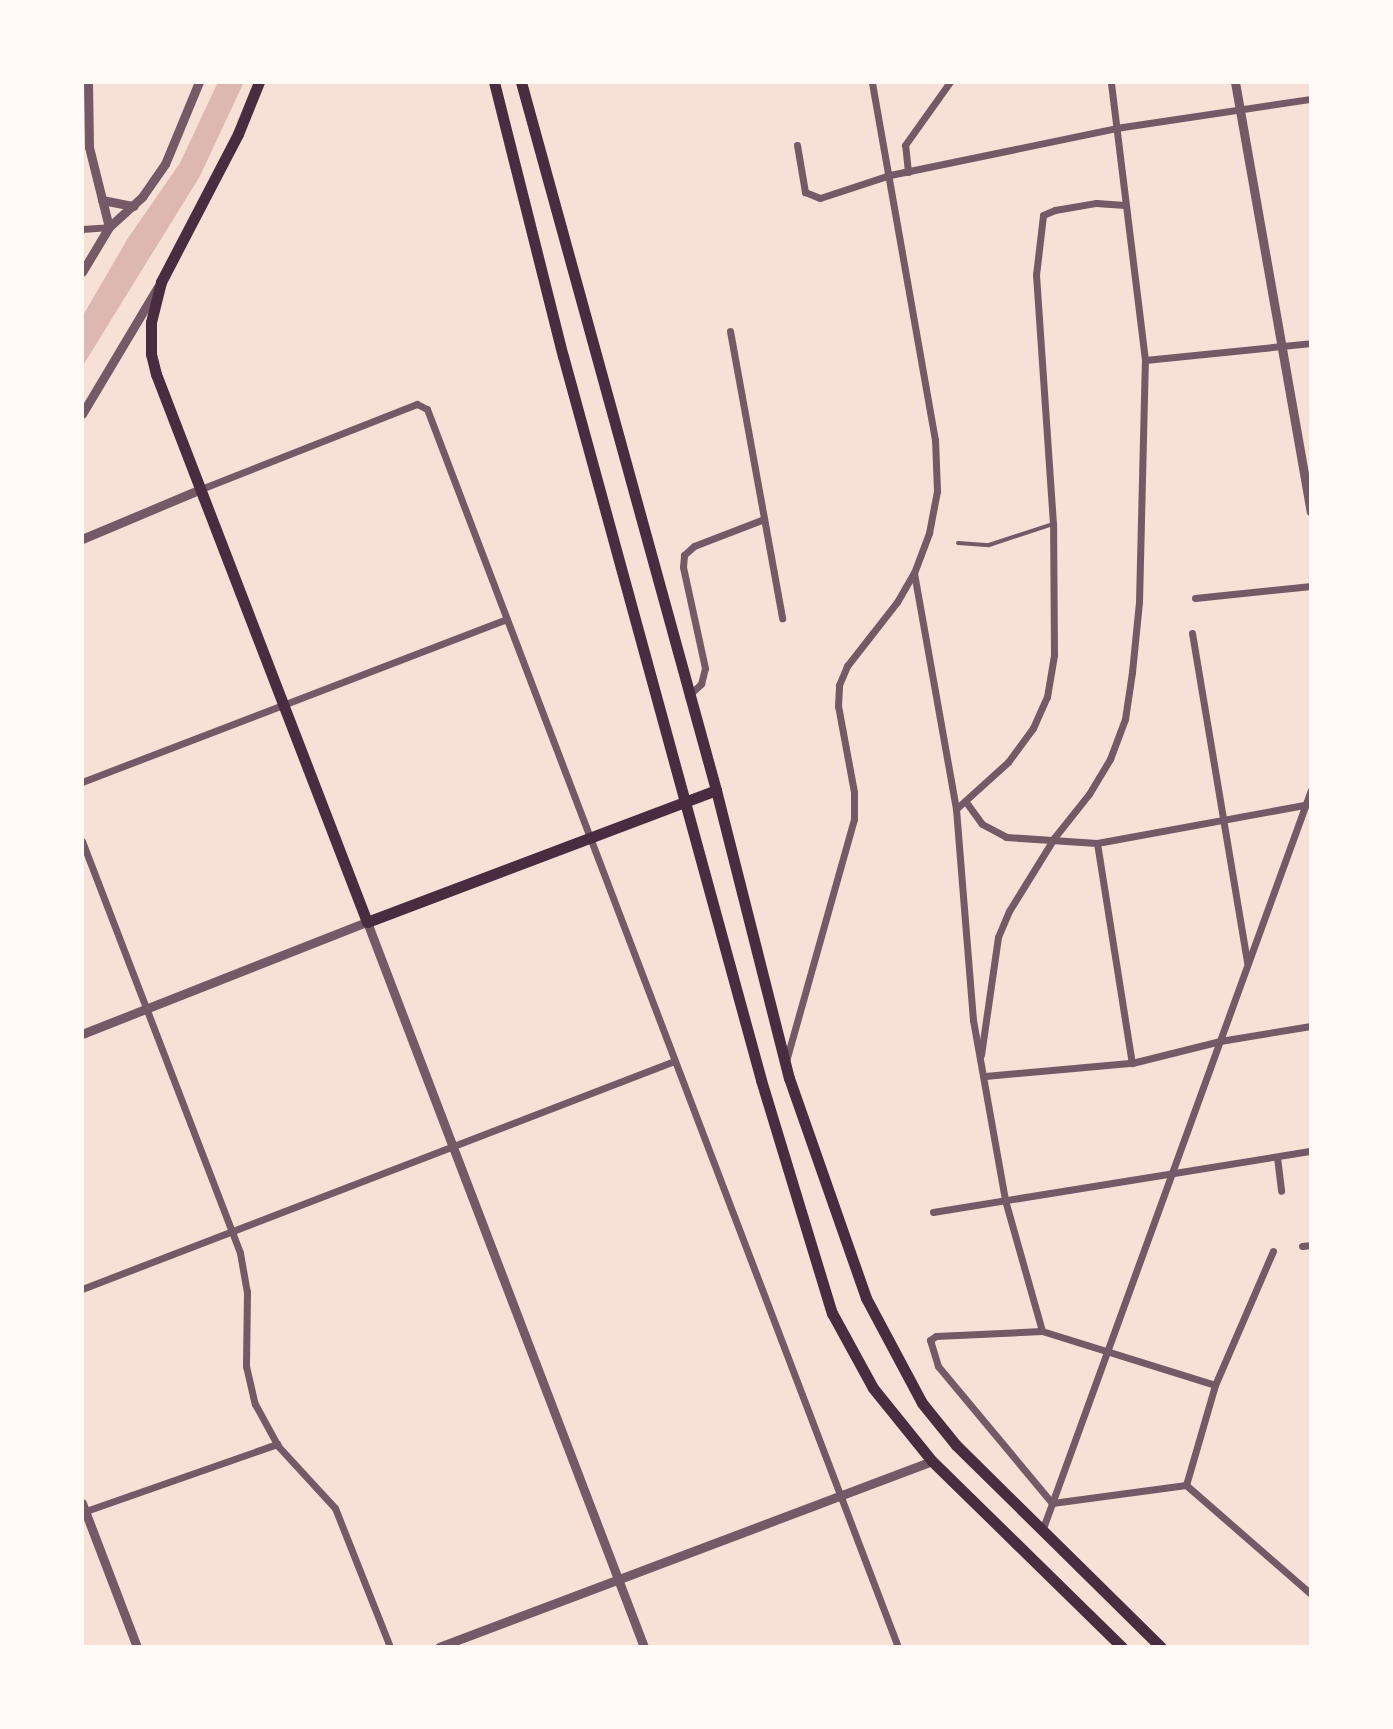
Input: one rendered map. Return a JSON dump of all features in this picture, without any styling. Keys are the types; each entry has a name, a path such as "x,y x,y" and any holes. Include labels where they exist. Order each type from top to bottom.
{"main road":[{"path":"259,82 238,134 161,282 151,322 151,354 367,922 716,790"},
{"path":"494,82 563,356 761,1080 832,1313 873,1388 932,1461 1122,1647"},
{"path":"521,82 716,790 785,1063 847,1247 891,1349 922,1403 956,1445 1161,1647"}],"street":[{"path":"88,82 89,147 109,227"},
{"path":"82,272 109,227 133,206 165,164 199,82"},
{"path":"785,1063 854,819 854,792 838,706 839,685 847,666 897,602 914,573 933,517 937,466 872,82"},
{"path":"908,172 905,145 950,82"},
{"path":"981,1055 998,937 1009,911 1054,838 1089,794 1110,759 1125,719 1139,602 1145,360 1111,82"},
{"path":"1235,82 1311,511"},
{"path":"797,145 805,192 820,198 890,175 1116,128 1311,99"},
{"path":"102,200 133,206"},
{"path":"956,809 1014,754 1033,728 1047,697 1054,655 1053,524 1038,327 1038,235 1043,215 1096,203 1125,205"},
{"path":"82,229 109,227"},
{"path":"82,414 161,282"},
{"path":"730,331 782,618"},
{"path":"1145,360 1311,343"},
{"path":"82,539 201,489 423,405 749,1250 898,1647"},
{"path":"688,697 701,684 705,668 683,567 684,555 694,546 764,519"},
{"path":"914,573 956,809 973,1020 1005,1200 1042,1331"},
{"path":"1195,598 1311,586"},
{"path":"82,782 507,619"},
{"path":"1192,633 1248,965"},
{"path":"1042,1531 1311,790"},
{"path":"966,802 982,824 1006,837 1097,843 1224,822 1308,804"},
{"path":"82,841 232,1231 245,1276 247,1376 258,1413 277,1444 335,1508 390,1647"},
{"path":"1097,843 1132,1063"},
{"path":"82,1034 367,922 644,1647"},
{"path":"985,1076 1132,1063 1220,1041 1311,1026"},
{"path":"82,1289 674,1061"},
{"path":"933,1212 1311,1151"},
{"path":"1277,1157 1281,1191"},
{"path":"1186,1485 1215,1385 1273,1251"},
{"path":"1052,1503 947,1378 932,1353 930,1340 936,1336 1042,1331 1215,1385"},
{"path":"137,1647 83,1508 277,1444"},
{"path":"439,1647 932,1461"},
{"path":"1052,1503 1186,1485 1311,1594"}],"lane":[{"path":"958,543 994,545 1053,524"}],"shaded area":[{"path":"218,82 244,82 200,176 82,367 82,317 128,238 180,163"}]}
